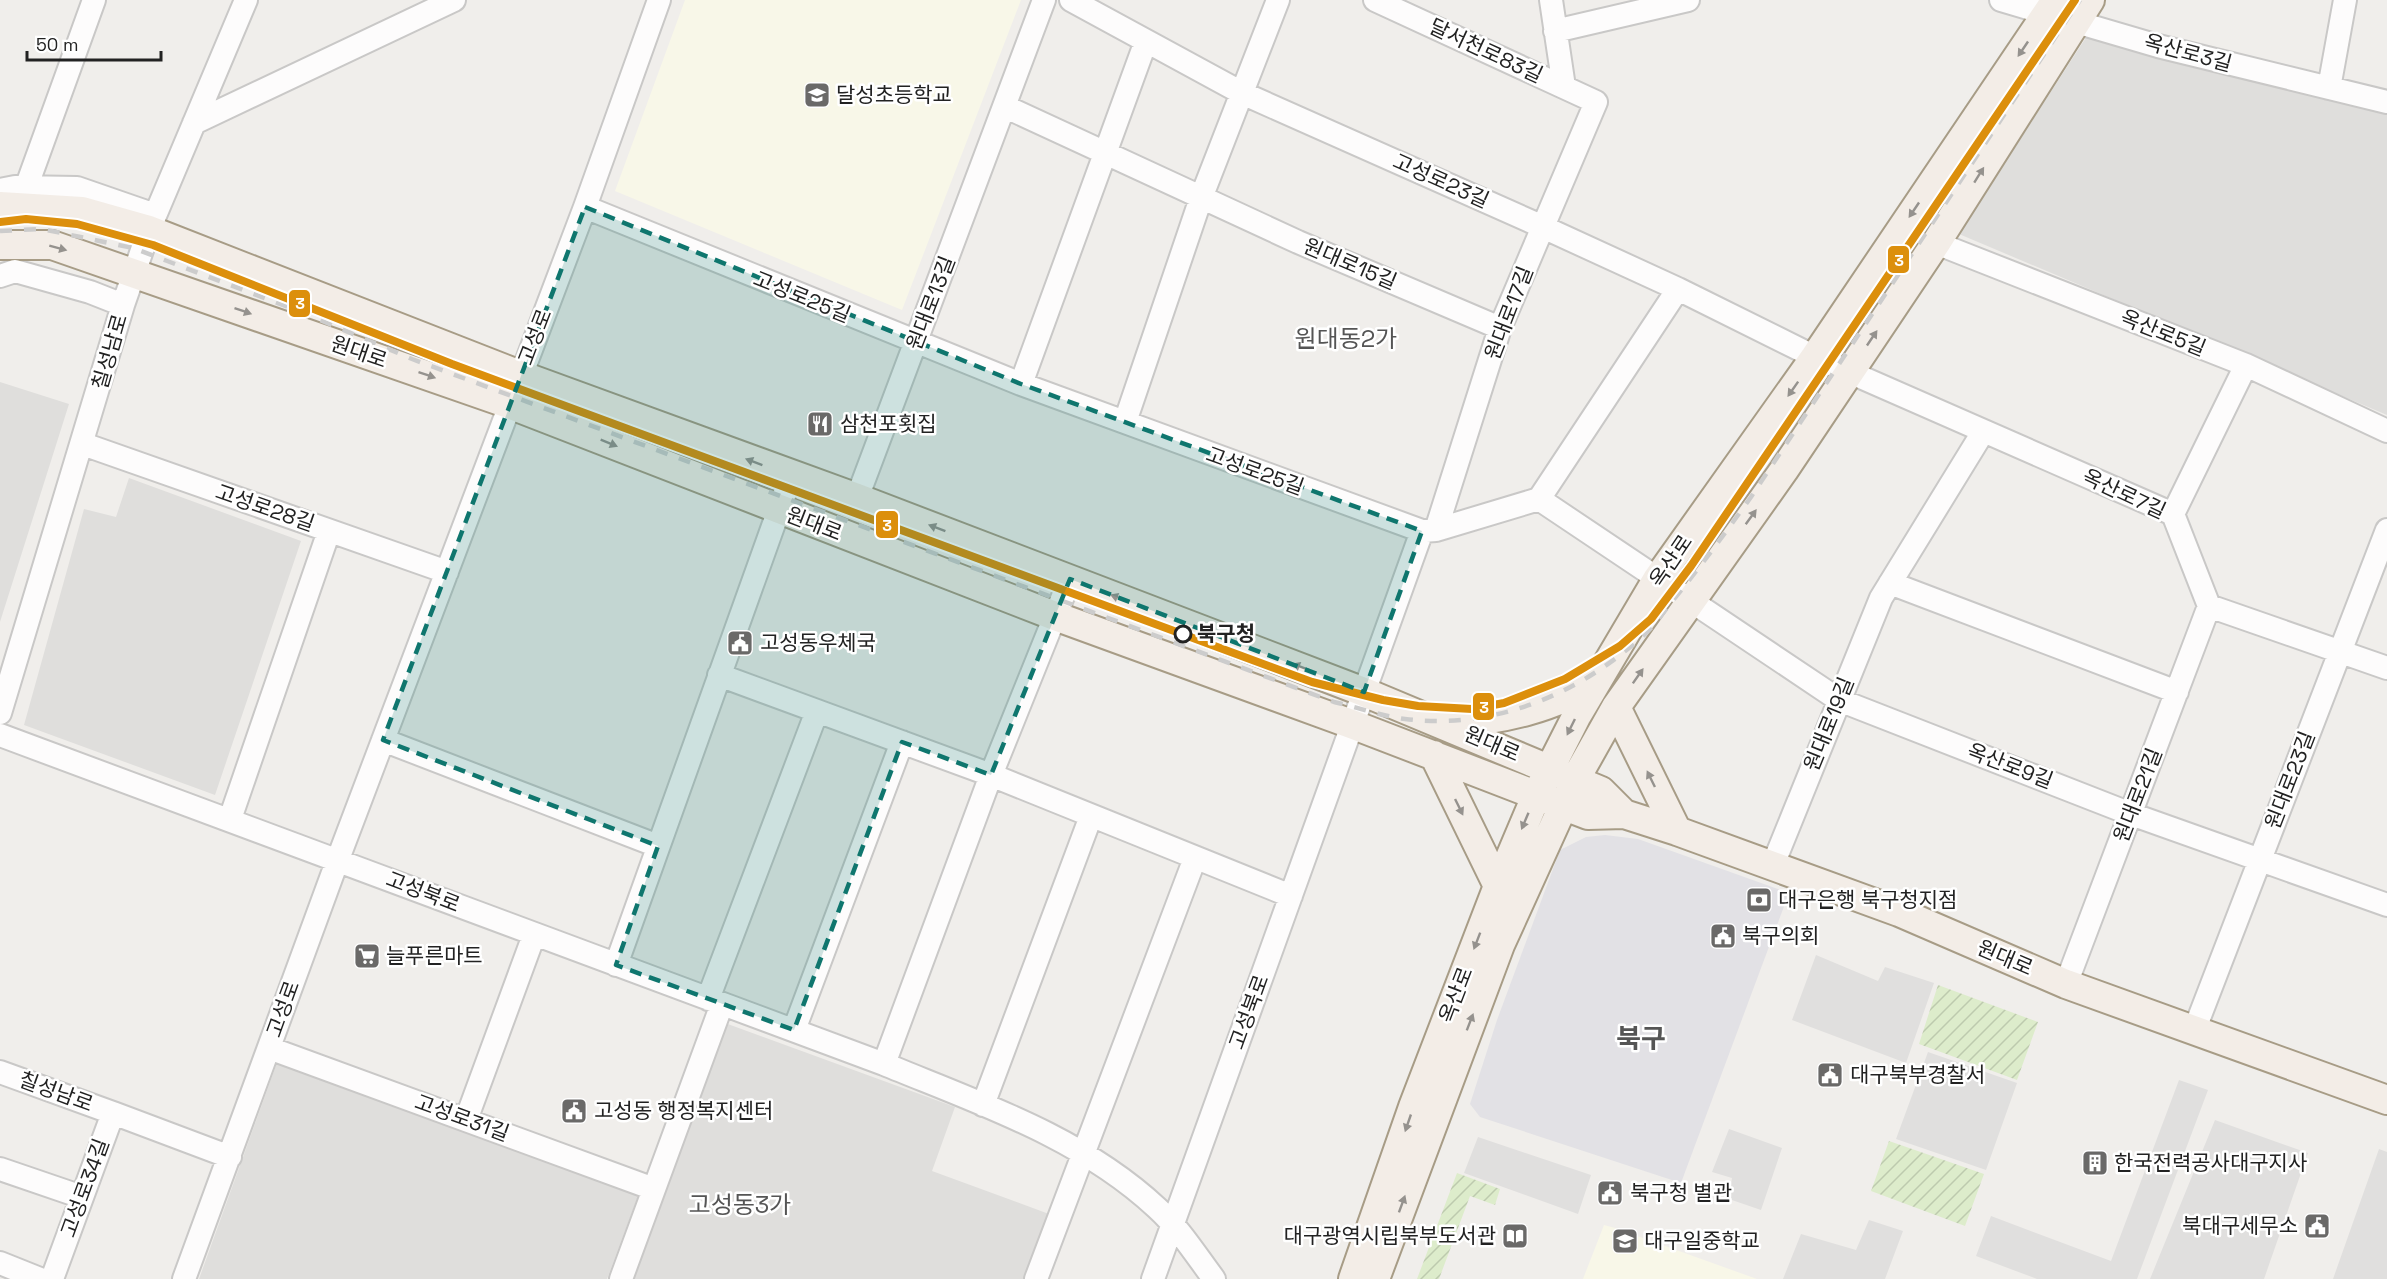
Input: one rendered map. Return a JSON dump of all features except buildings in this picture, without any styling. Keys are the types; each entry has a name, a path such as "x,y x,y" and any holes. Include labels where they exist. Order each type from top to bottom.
{"main road":[{"name":"옥산로","path":"1375,1279 1496,955 1563,805 1563,774 1598,678 1658,578 1815,357 2052,6"},
{"path":"1563,774 1616,707 1784,470 1936,243 2083,10"},
{"name":"원대로","path":"0,206 82,210 152,223 520,375 791,476 857,498 1439,722 1601,791 1624,814"},
{"name":"원대로","path":"0,245 52,245 509,404 1055,616 1354,725 1588,815 1624,814 1677,831 1899,912 2066,984 2387,1100"},
{"path":"1439,722 1488,720 1578,693 1598,678"},
{"path":"1616,707 1677,831"},
{"path":"1434,755 1498,886"},
{"name":"옥산로","path":"1353,1279 1413,1107 1498,886 1537,794 1563,774"}],"street":[{"path":"26,188 94,0"},
{"name":"칠성남로","path":"0,713 134,273 152,223 246,0"},
{"path":"194,123 454,0"},
{"name":"고성로","path":"184,1279 338,859 585,207 659,0"},
{"name":"원대로13길","path":"857,498 1006,107 1044,0"},
{"name":"고성로23길","path":"1071,0 1242,93 1544,227 1678,289 1815,357"},
{"path":"1125,422 1202,198 1278,0"},
{"name":"달서천로83길","path":"1375,0 1596,102"},
{"path":"1551,0 1564,87"},
{"path":"1556,31 1688,0"},
{"name":"옥산로3길","path":"2001,0 2083,10 2158,46 2387,102"},
{"path":"2329,88 2345,0"},
{"path":"1021,384 1146,41"},
{"name":"원대로17길","path":"1429,531 1500,328 1596,102"},
{"path":"1006,107 1202,198"},
{"name":"원대로","path":"0,190 77,188 152,223"},
{"name":"원대로15길","path":"1202,198 1500,328"},
{"name":"고성로25길","path":"585,207 915,343 1021,384 1429,531"},
{"name":"옥산로5길","path":"1936,243 2246,365 2387,430"},
{"path":"0,276 19,272 90,292 123,305"},
{"path":"1364,692 1429,531 1539,499 1678,289"},
{"name":"옥산로7길","path":"1815,357 2173,514 2209,606"},
{"path":"2173,514 2246,365"},
{"name":"원대로19길","path":"1772,867 1881,598 1983,432"},
{"name":"고성로28길","path":"83,444 447,572"},
{"path":"616,965 791,476"},
{"path":"1539,499 1658,578"},
{"name":"원대로23길","path":"2194,1031 2387,530"},
{"path":"230,819 329,531"},
{"name":"옥산로9길","path":"1658,578 1839,700 2131,814 2387,905"},
{"path":"884,1064 991,776 1070,579"},
{"path":"1890,583 2177,692"},
{"path":"2209,606 2387,668"},
{"name":"원대로21길","path":"2066,984 2209,606"},
{"path":"719,675 991,776 1291,896"},
{"name":"고성북로","path":"1173,1224 1364,692"},
{"path":"621,1279 654,1188 715,1001 817,711"},
{"name":"고성북로","path":"0,735 794,1030 983,1105 1084,1151 1135,1188 1173,1224 1214,1279"},
{"path":"383,740 658,846"},
{"path":"794,1030 902,742"},
{"path":"983,1105 1091,816"},
{"path":"1036,1279 1195,858"},
{"path":"466,1120 534,935"},
{"name":"고성로31길","path":"269,1048 654,1188"},
{"name":"칠성남로","path":"0,1072 113,1113"},
{"name":"고성로34길","path":"52,1279 113,1113 230,1158"},
{"path":"0,1169 82,1197"},
{"path":"1152,1279 1173,1224"},
{"path":"0,1263 40,1279"}],"highlighted area":[{"path":"585,207 1021,384 1422,531 1364,692 1070,579 991,775 902,742 794,1030 616,965 658,846 383,740"}],"shaded area":[{"name":"달성초등학교","path":"685,0 1021,0 902,310 615,191"},
{"path":"2087,36 2387,106 2387,415 1959,234"},
{"path":"0,382 69,404 0,622"},
{"path":"129,478 301,541 215,795 24,725 84,509 116,517"},
{"path":"1605,835 1638,839 1789,893 1681,1183 1480,1117 1470,1104 1497,1020 1560,850 1586,837"},
{"path":"1816,955 1878,981 1885,967 1934,983 1906,1063 1792,1020"},
{"path":"725,1023 955,1107 932,1171 1049,1214 1025,1279 631,1279"},
{"path":"1928,1052 2017,1083 1986,1170 1896,1139"},
{"path":"278,1060 638,1196 607,1279 199,1279"},
{"path":"2179,1080 2208,1090 2137,1279 2037,1279 1976,1256 1991,1216 2111,1261"},
{"path":"2215,1120 2308,1153 2264,1279 2150,1279"},
{"path":"1729,1129 1782,1148 1761,1210 1729,1199 1732,1178 1712,1172"},
{"path":"1478,1137 1591,1175 1578,1214 1464,1173"},
{"path":"2379,1149 2387,1152 2387,1279 2333,1279"},
{"path":"1869,1220 1903,1231 1885,1279 1783,1279 1801,1234 1856,1250"},
{"name":"대구일중학교","path":"1604,1225 1615,1228 1757,1279 1583,1279"}],"green space":[{"path":"1938,985 2038,1022 2017,1080 1919,1044"},
{"path":"1889,1141 1984,1174 1965,1226 1871,1191"},
{"path":"1457,1173 1500,1189 1495,1205 1470,1196 1439,1279 1417,1279"}],"railway":[{"path":"0,231 42,229 133,248 301,312 412,359 1334,702 1405,719 1438,721 1471,719 1503,713 1564,690 1593,674 1620,655 1653,626 1751,497 2080,0"}],"transit line":[{"name":"3","path":"0,222 26,219 77,224 153,245 452,364 1312,682 1383,700 1418,706 1472,709 1504,703 1565,679 1620,646 1651,619 1691,566 2075,0"}],"place":[{"name":"달성초등학교","path":"817,95"},
{"name":"삼천포횟집","path":"820,424"},
{"name":"북구청","path":"1183,634"},
{"name":"고성동우체국","path":"740,643"},
{"name":"대구은행 북구청지점","path":"1759,900"},
{"name":"북구의회","path":"1723,936"},
{"name":"늘푸른마트","path":"367,956"},
{"name":"대구북부경찰서","path":"1830,1075"},
{"name":"고성동 행정복지센터","path":"574,1111"},
{"name":"한국전력공사대구지사","path":"2095,1163"},
{"name":"북구청 별관","path":"1610,1193"},
{"name":"북대구세무소","path":"2317,1226"},
{"name":"대구광역시립북부도서관","path":"1515,1236"},
{"name":"대구일중학교","path":"1625,1241"}],"district":[{"name":"원대동2가","path":"1346,339"},
{"name":"북구","path":"1641,1039"},
{"name":"고성동3가","path":"740,1205"}]}
